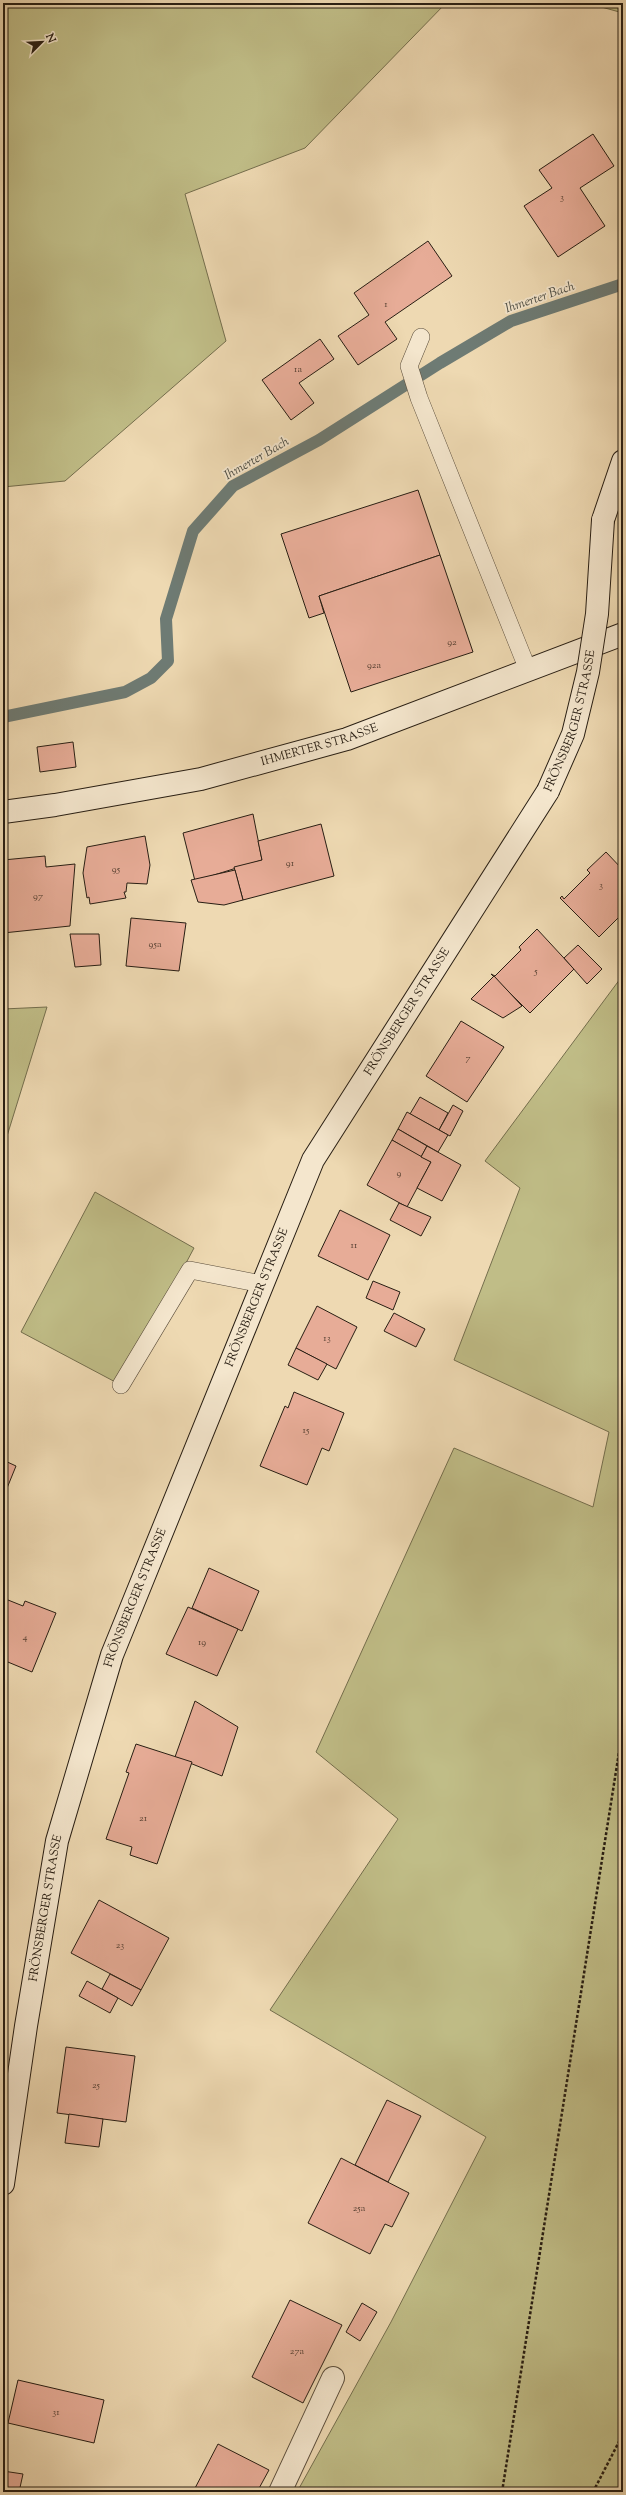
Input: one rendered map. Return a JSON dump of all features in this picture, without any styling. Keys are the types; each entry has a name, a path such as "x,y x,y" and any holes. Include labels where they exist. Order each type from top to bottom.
{"street":[{"name":"FRÖNSBERGER STRASSE","path":"3,2184 26,2026 57,1841 112,1655 313,1160 548,791 573,734 588,672 597,614 603,520 623,461"},
{"name":"IHMERTER STRASSE","path":"3,812 55,805 201,778 339,742 623,634"},
{"path":"280,2492 333,2378"}],"lane":[{"path":"421,337 409,366 419,398 528,670"},
{"path":"121,1385 190,1270 262,1284"}],"path":[{"path":"502,2492 623,1727"},
{"path":"593,2492 623,2434"}],"shaded area":[{"path":"3,3 446,3 305,148 185,194 226,341 65,481 3,487"},
{"path":"587,3 623,3 623,13"},
{"path":"623,975 623,2492 297,2492 391,2322 486,2137 270,2010 398,1819 316,1752 454,1448 593,1507 609,1432 454,1360 520,1188 485,1161"},
{"path":"47,1007 3,1149 3,1009"},
{"path":"95,1192 194,1248 121,1385 21,1332"}],"building":[{"path":"593,134 614,166 580,188 605,226 558,257 524,206 552,188 539,170"},
{"path":"428,241 452,276 385,322 397,339 358,365 338,336 369,315 354,293"},
{"path":"320,339 334,359 299,383 314,403 291,420 262,380"},
{"path":"418,490 440,555 319,596 324,613 309,618 281,534"},
{"path":"440,555 473,652 351,692 319,596"},
{"path":"73,742 76,767 40,772 37,747"},
{"path":"253,814 262,860 195,881 183,833"},
{"path":"321,824 334,876 243,900 234,867 262,860 258,841"},
{"path":"145,836 150,865 147,884 127,883 126,892 124,892 126,898 90,904 89,897 87,898 83,873 87,847"},
{"path":"606,852 623,870 623,913 599,937 560,898 562,896 564,899 590,873 587,870"},
{"path":"45,856 46,867 75,864 70,926 3,933 3,860"},
{"path":"235,870 243,900 224,905 198,902 191,880"},
{"path":"131,918 186,923 179,971 126,966"},
{"path":"537,929 574,969 530,1013 491,974 495,976 521,950 519,947"},
{"path":"70,934 99,934 101,965 75,967"},
{"path":"578,945 602,969 587,984 564,958"},
{"path":"494,976 522,1006 503,1018 471,999"},
{"path":"461,1021 504,1047 467,1102 426,1076"},
{"path":"420,1097 448,1113 439,1130 410,1114"},
{"path":"453,1105 463,1111 450,1136 439,1130"},
{"path":"407,1112 448,1135 438,1152 398,1129"},
{"path":"398,1129 427,1146 421,1157 392,1140"},
{"path":"392,1140 431,1162 407,1207 367,1185"},
{"path":"427,1146 461,1165 442,1201 417,1188 431,1162 421,1157"},
{"path":"399,1203 431,1217 421,1236 390,1220"},
{"path":"340,1210 390,1235 368,1280 318,1256"},
{"path":"373,1281 400,1292 393,1310 366,1298"},
{"path":"317,1306 357,1327 336,1369 296,1348"},
{"path":"394,1313 425,1329 416,1347 384,1331"},
{"path":"296,1348 327,1364 318,1380 288,1365"},
{"path":"294,1392 344,1413 329,1451 322,1448 307,1485 260,1466 285,1406 288,1408"},
{"path":"3,1460 16,1466 3,1498"},
{"path":"209,1568 259,1591 242,1631 192,1608"},
{"path":"3,1598 23,1606 25,1601 56,1613 32,1672 3,1660"},
{"path":"188,1607 238,1629 217,1676 166,1654"},
{"path":"195,1701 238,1727 222,1776 175,1757"},
{"path":"136,1744 192,1762 157,1864 130,1855 132,1847 106,1839 129,1773 126,1772"},
{"path":"99,1900 169,1938 141,1990 71,1953"},
{"path":"110,1974 141,1990 132,2006 102,1989"},
{"path":"87,1981 118,1998 110,2013 79,1996"},
{"path":"66,2047 135,2056 126,2122 57,2113"},
{"path":"387,2100 421,2116 388,2182 355,2165"},
{"path":"69,2114 103,2119 99,2147 65,2143"},
{"path":"341,2158 409,2193 392,2227 385,2224 370,2254 308,2223"},
{"path":"290,2300 342,2325 303,2403 252,2377"},
{"path":"362,2303 377,2312 360,2341 346,2332"},
{"path":"18,2380 104,2400 94,2443 8,2423"},
{"path":"218,2444 269,2470 257,2492 193,2492"},
{"path":"3,2471 23,2474 19,2492 3,2492"}],"waterway":[{"name":"Ihmerter Bach","path":"3,717 125,692 151,678 168,661 166,619 193,531 233,486 319,440 440,363 511,321 623,284"}]}
